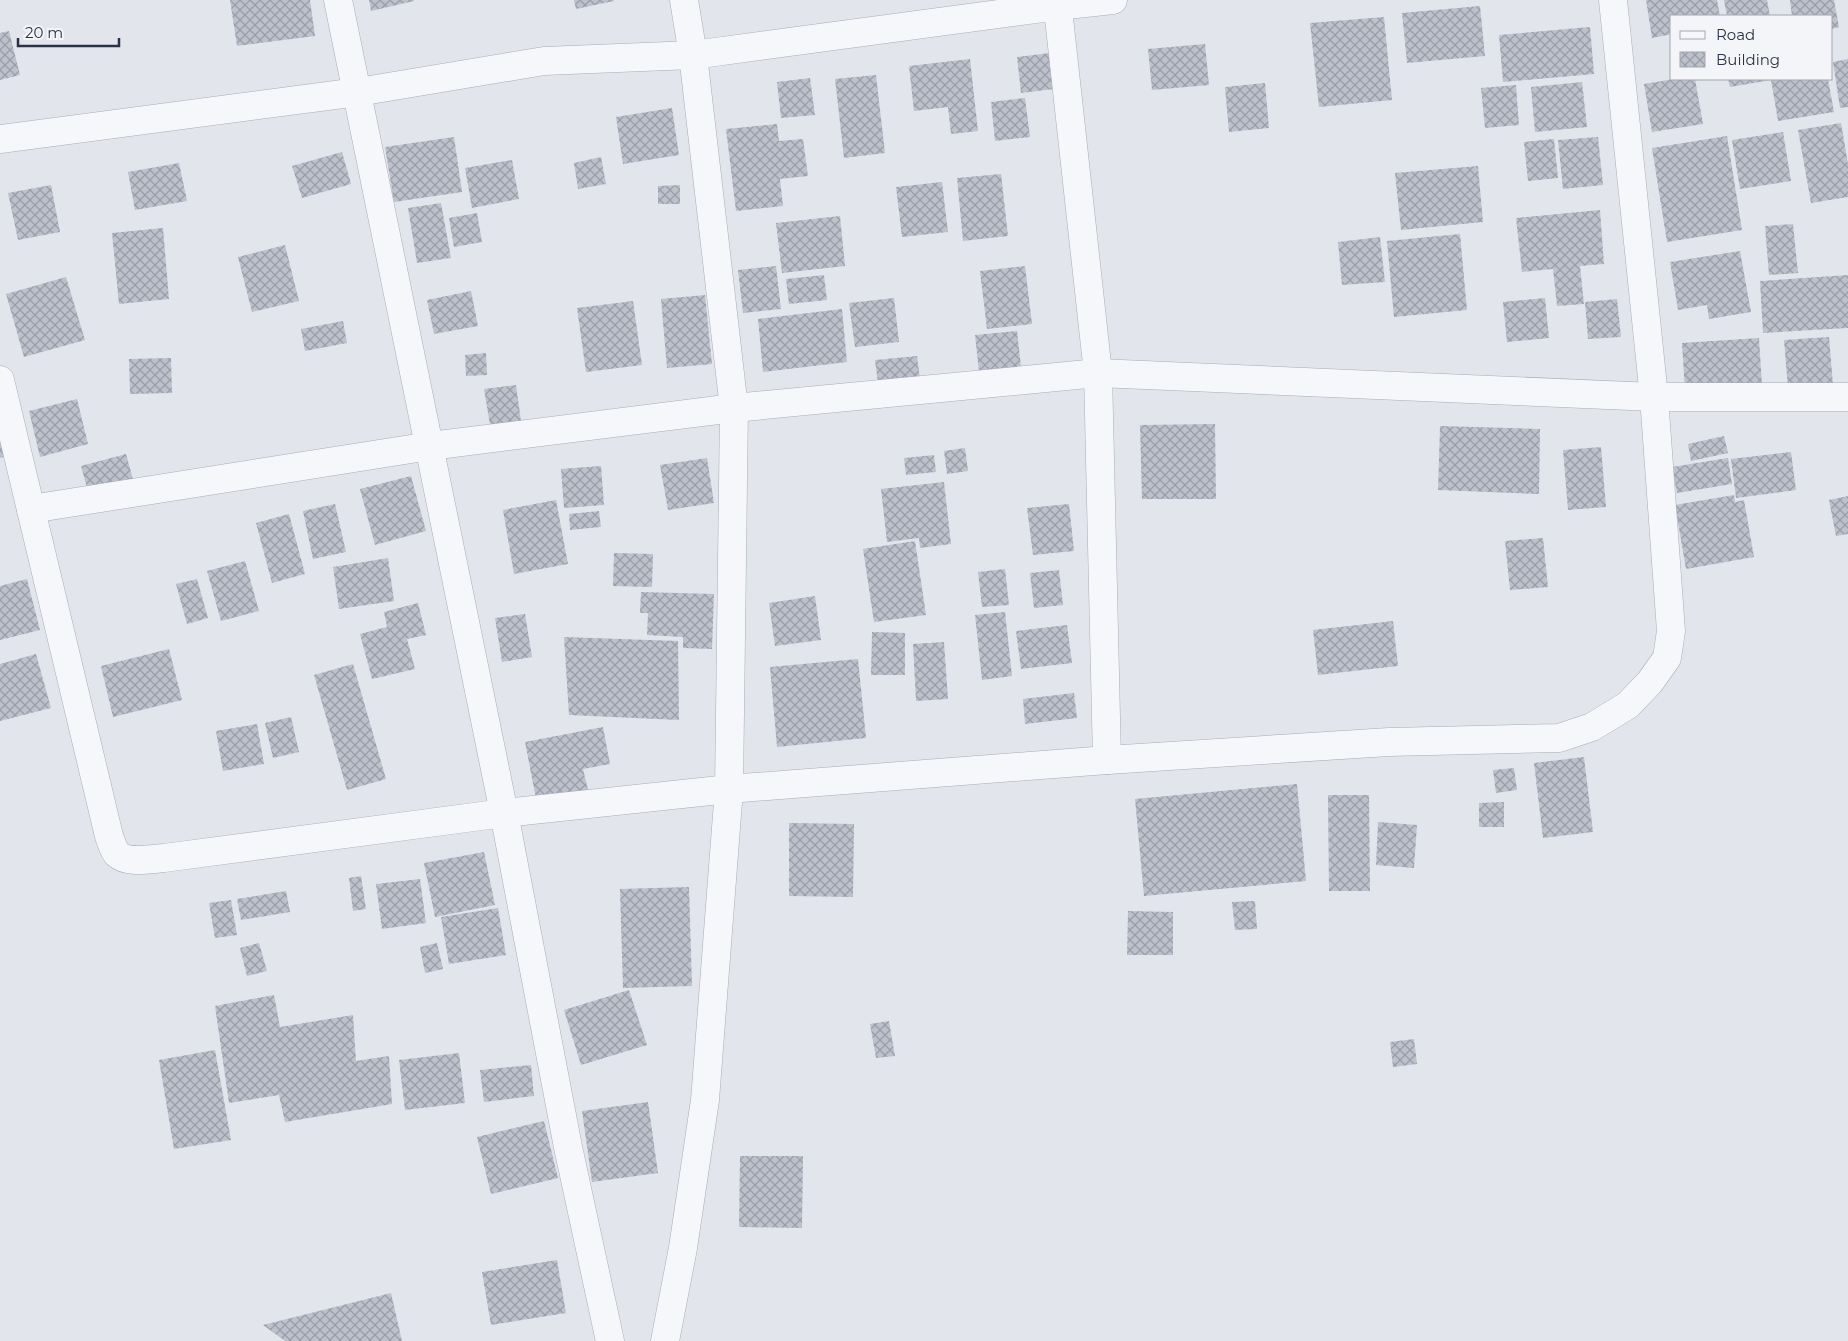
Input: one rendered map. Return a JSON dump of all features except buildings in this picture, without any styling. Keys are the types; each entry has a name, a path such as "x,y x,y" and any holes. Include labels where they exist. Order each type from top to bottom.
{"street":[{"path":"338,0 504,813 568,1147 610,1341"},
{"path":"665,1341 683,1248 705,1100 729,790 734,408 693,55 684,0"},
{"path":"0,139 358,92 544,62 693,55 1058,3 1112,0"},
{"path":"0,380 109,836 118,854 126,859 164,858 504,813 729,790 1107,760 1389,742 1559,738 1592,727 1628,705 1650,682 1667,658 1671,631 1654,397 1613,0"},
{"path":"1058,3 1098,373 1107,760"},
{"path":"32,509 430,446 734,408 1098,373 1654,397 1848,397"}]}
